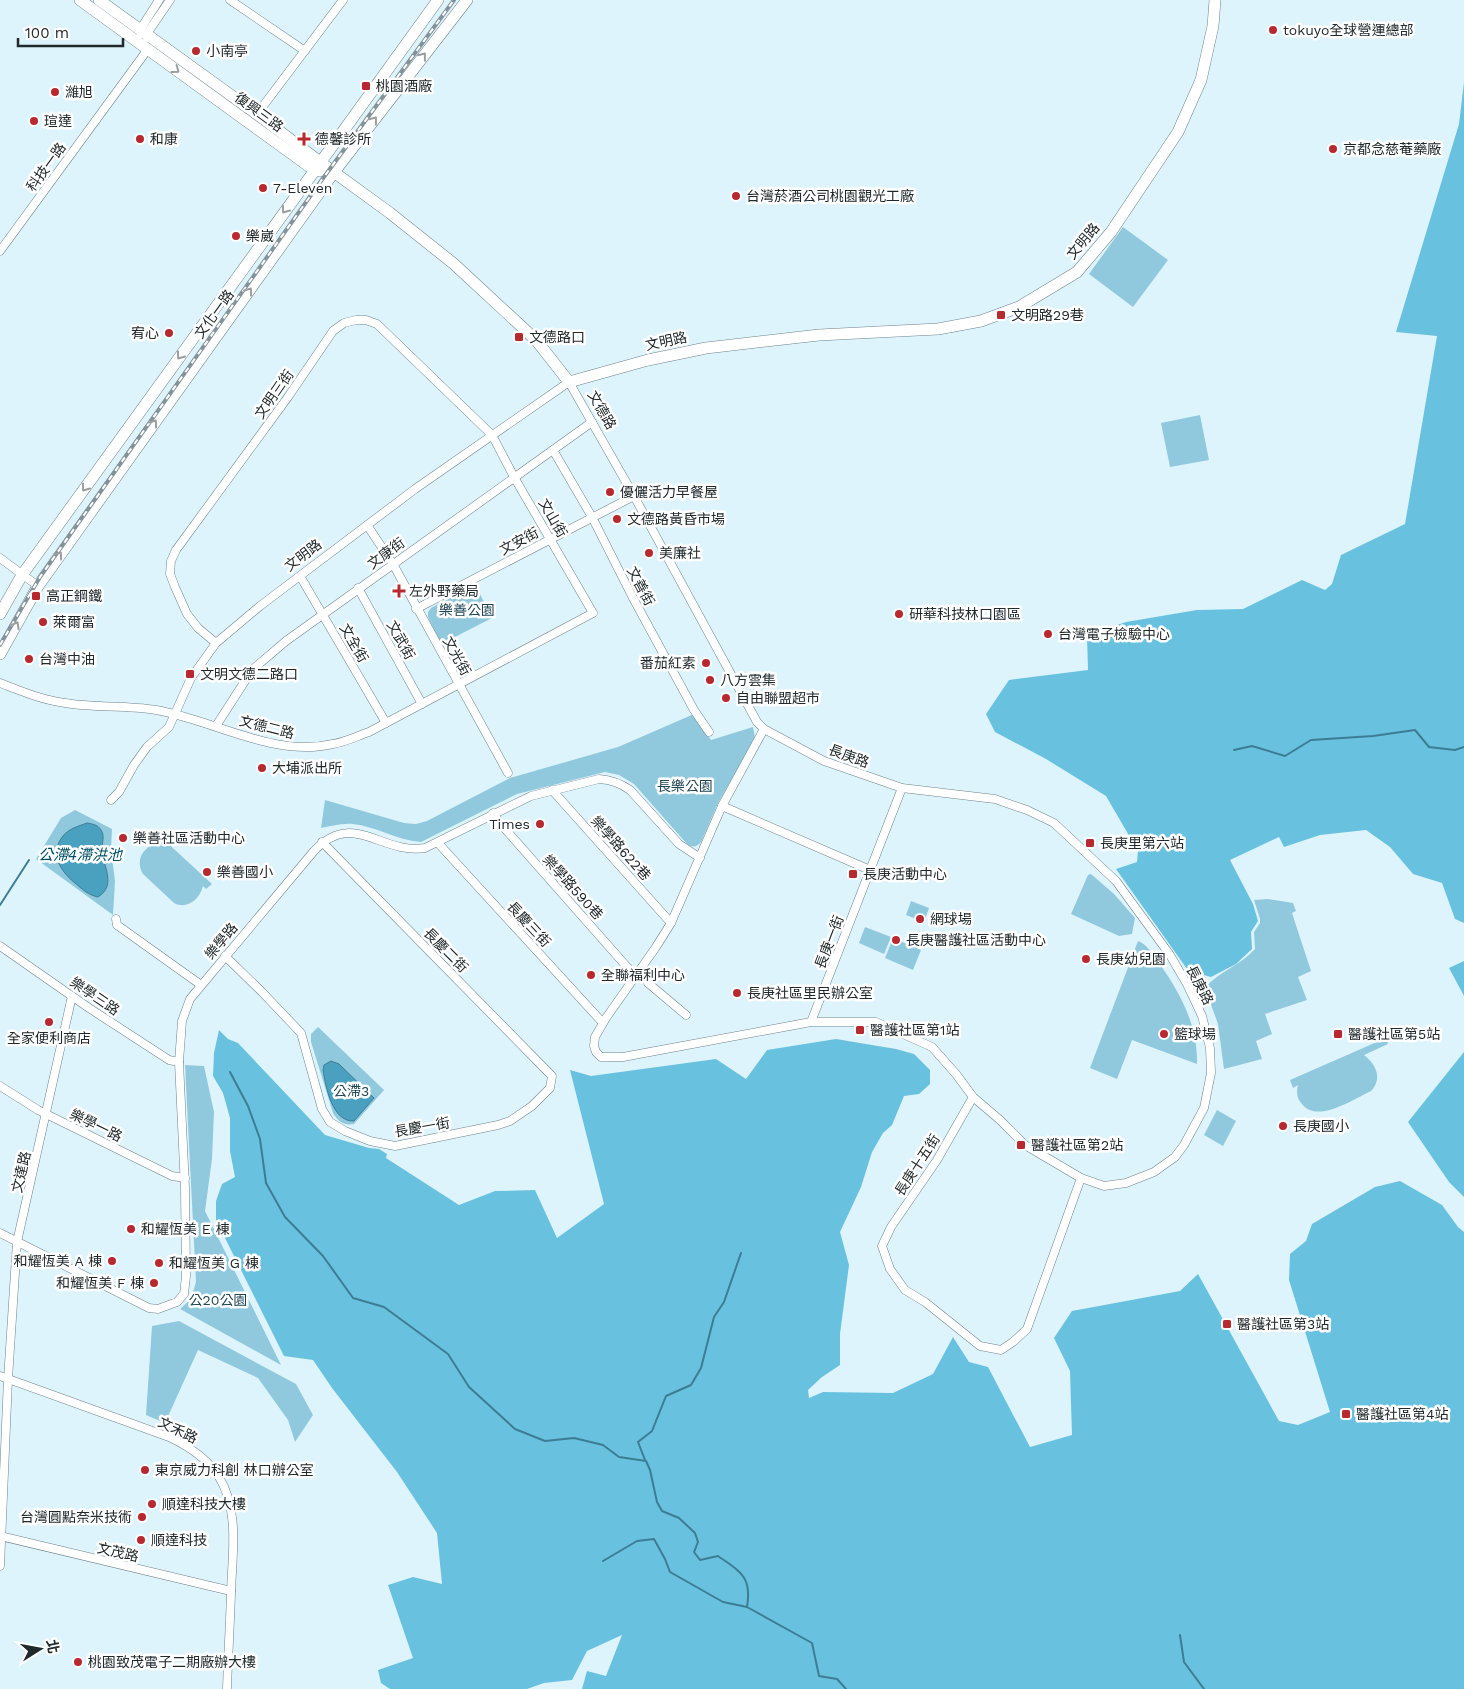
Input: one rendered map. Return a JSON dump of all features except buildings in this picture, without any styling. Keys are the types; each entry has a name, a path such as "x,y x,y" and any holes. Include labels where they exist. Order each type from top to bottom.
{"street":[{"name":"復興三路","path":"80,0 317,166"},
{"name":"復興三路","path":"99,0 257,114 317,166"},
{"path":"148,49 143,32 159,0"},
{"path":"143,32 170,0"},
{"path":"230,0 306,51"},
{"path":"257,114 306,51 342,0"},
{"name":"文化一路","path":"0,614 22,575 438,0"},
{"name":"文化一路","path":"0,654 38,586 334,172 467,0"},
{"name":"文明路","path":"110,800 119,792 134,765 148,747 169,727 191,678 216,643 367,525 569,382 648,360 706,348 820,336 938,329 981,321 1019,307 1077,272 1111,232 1178,132 1201,80 1213,26 1215,0"},
{"name":"科技一路","path":"0,251 148,49"},
{"path":"317,166 334,172"},
{"name":"文德路","path":"334,172 390,213 477,283 536,340 569,382 634,496 757,722 764,729"},
{"name":"文明三街","path":"216,643 198,628 187,614 170,574 171,561 176,550 288,397 333,331 344,323 356,320 366,320 377,324 492,435"},
{"name":"文康街","path":"216,726 252,670 286,641 592,422"},
{"name":"文山街","path":"492,435 593,614"},
{"name":"文善街","path":"553,450 592,517 633,598 694,710 709,732"},
{"name":"文安街","path":"416,609 634,496"},
{"name":"文光街","path":"367,525 392,564 508,773"},
{"path":"0,558 38,586"},
{"name":"文全街","path":"300,576 386,723"},
{"name":"文武街","path":"358,588 422,704"},
{"name":"文德二路","path":"0,683 41,698 65,703 154,710 174,714 266,742 301,747 332,745 386,723 593,614"},
{"name":"長庚路","path":"764,729 824,761 902,788 995,800 1027,810 1054,823 1116,881 1170,956 1188,986 1202,1016 1210,1048 1211,1073 1204,1108 1184,1145 1175,1157 1154,1172 1126,1183 1104,1186 1082,1178 1025,1145 1000,1120 973,1098 956,1074 932,1047 876,1022 811,1022 610,1058 601,1057 596,1052 594,1046 595,1037 603,1022 671,923 722,806 764,729"},
{"name":"樂學路","path":"0,1233 149,1308 167,1307 177,1302 184,1294 186,1276 185,1178 179,1062 182,1021 190,999 201,985 322,842 334,835 347,832 406,849 425,848 530,796 599,779 611,780 630,790 679,844 700,858"},
{"name":"長庚一街","path":"811,1022 902,788"},
{"name":"樂學路622巷","path":"552,790 671,923"},
{"path":"722,806 870,870"},
{"name":"樂學路590巷","path":"493,813 636,976"},
{"name":"長慶二街","path":"322,842 552,1076"},
{"name":"長慶三街","path":"438,842 603,1022"},
{"path":"116,919 117,924 201,985"},
{"name":"樂學三路","path":"0,946 169,1060 179,1062"},
{"name":"長慶一街","path":"225,956 301,1033 322,1109 330,1122 345,1131 370,1141 395,1146 504,1123 517,1117 532,1106 550,1088 552,1076"},
{"path":"648,983 686,1015"},
{"name":"文達路","path":"0,1566 8,1379 18,1242 72,996"},
{"name":"樂學一路","path":"0,1086 47,1114 172,1176 185,1178"},
{"name":"長庚十五街","path":"973,1098 937,1160 891,1228 882,1246 890,1269 905,1290 925,1302 980,1346 1001,1350 1027,1329 1082,1178"},
{"name":"文禾路","path":"0,1376 185,1444 201,1456 219,1477 228,1497 233,1538 227,1689"},
{"name":"文茂路","path":"1,1537 231,1591"}],"green space":[{"path":"1123,227 1168,260 1133,307 1089,274"},
{"path":"1200,415 1209,460 1170,467 1161,423"},
{"name":"樂善公園","path":"475,584 492,618 447,641 439,640 428,617 428,612 431,608"},
{"name":"長樂公園","path":"694,714 711,740 753,727 755,738 718,803 701,842 696,846 687,844 634,784 619,775 605,772 517,794 421,842 403,839 361,825 341,824 321,828 325,800 404,823 416,824 427,821 510,778 618,747"},
{"path":"75,810 112,829 111,850 115,881 113,915 36,859 61,818"},
{"path":"162,838 212,884 206,889 203,886 196,899 188,904 179,905 174,903 143,874 141,869 140,859 144,851"},
{"path":"1091,874 1114,894 1135,918 1132,934 1119,936 1071,914 1088,875"},
{"path":"1268,899 1293,903 1296,911 1292,913 1311,971 1298,977 1307,1000 1265,1014 1272,1034 1256,1041 1262,1059 1224,1069 1218,1024 1205,988 1255,949 1254,932 1260,923 1260,919 1254,900"},
{"path":"911,901 929,908 924,922 906,915"},
{"path":"865,927 891,937 884,954 859,943"},
{"path":"893,938 921,950 913,970 885,958"},
{"path":"1138,941 1153,954 1187,1011 1195,1037 1197,1064 1132,1040 1117,1079 1090,1068"},
{"name":"公滯3","path":"318,1027 384,1090 354,1124 341,1122 333,1113 311,1042 311,1034"},
{"path":"1386,1038 1388,1044 1364,1055 1375,1067 1377,1077 1377,1082 1371,1091 1346,1104 1326,1111 1317,1112 1309,1110 1300,1102 1297,1095 1298,1085 1293,1088 1290,1080"},
{"name":"公20公園","path":"185,1065 204,1066 214,1112 212,1159 205,1211 281,1365 180,1309 191,1299 196,1282"},
{"path":"1217,1110 1236,1121 1223,1146 1204,1135"},
{"path":"179,1321 296,1384 313,1415 295,1442 288,1420 258,1378 198,1350 165,1423 146,1415 152,1326"}],"shaded area":[{"path":"1464,82 1464,923 1455,919 1442,883 1413,874 1390,847 1366,830 1320,835 1284,847 1279,837 1230,860 1253,904 1258,921 1251,932 1252,949 1236,964 1211,977 1200,974 1192,976 1116,869 1137,862 1138,851 1106,796 1046,759 995,732 986,714 1009,680 1088,670 1087,635 1126,622 1197,610 1243,609 1302,580 1325,590 1332,584 1341,555 1405,524 1437,336 1396,332 1459,124"},
{"path":"1464,961 1464,996 1449,968"},
{"path":"219,1030 228,1039 238,1043 325,1135 369,1148 379,1149 387,1154 386,1158 459,1205 495,1191 535,1190 557,1238 604,1204 570,1070 591,1076 716,1059 746,1079 767,1050 836,1039 896,1049 914,1054 930,1070 930,1084 919,1094 904,1096 892,1125 883,1133 872,1152 861,1187 840,1232 849,1265 840,1334 840,1365 822,1377 808,1390 809,1398 823,1392 893,1393 933,1374 953,1337 969,1362 988,1367 1030,1447 1072,1435 1070,1371 1054,1338 1072,1311 1180,1291 1198,1274 1279,1421 1298,1425 1330,1412 1289,1280 1290,1254 1306,1241 1312,1224 1375,1187 1400,1181 1442,1205 1464,1232 1464,1689 582,1689 587,1671 606,1676 622,1635 587,1651 572,1680 544,1683 527,1689 390,1689 381,1683 378,1670 413,1658 388,1585 413,1577 442,1584 437,1533 397,1472 332,1388 313,1360 284,1356 216,1220 216,1201 222,1184 235,1177 230,1151 230,1118 223,1093 213,1076 214,1053"},
{"path":"1464,1052 1464,1197 1449,1182 1408,1122"}],"water":[{"name":"公滯4滯洪池","path":"87,823 98,827 103,835 102,849 108,881 104,892 98,897 85,892 65,873 58,861 57,855 59,842 65,834"},
{"path":"331,1061 339,1064 374,1098 354,1121 346,1120 340,1116 331,1102 323,1070 324,1065"}],"waterway":[{"path":"1234,750 1252,746 1285,756 1311,740 1373,736 1415,730 1429,747 1455,750 1464,747"},
{"path":"0,905 29,860"},
{"path":"230,1072 248,1106 260,1139 266,1183 285,1217 323,1256 353,1298 384,1307 448,1354 469,1387 515,1429 545,1441 574,1438 603,1445 619,1457 646,1461 650,1470 657,1502 662,1511 679,1518 695,1533 698,1542 694,1552 700,1560 718,1556 739,1571 748,1589 747,1607 812,1643 819,1676 837,1679 846,1689"},
{"path":"645,1460 638,1442 652,1431 666,1396 691,1385 701,1368 714,1317 724,1302 741,1253"},
{"path":"603,1561 637,1541 654,1539 670,1572 723,1602 747,1607"},
{"path":"1180,1635 1184,1662 1204,1689"}],"railway":[{"path":"0,645 40,577 321,181 454,0"}],"place":[{"name":"tokuyo全球營運總部","path":"1273,30"},
{"name":"小南亭","path":"196,51"},
{"name":"桃園酒廠","path":"366,86"},
{"name":"濰旭","path":"55,92"},
{"name":"瑄達","path":"34,121"},
{"name":"和康","path":"140,139"},
{"name":"德馨診所","path":"304,139"},
{"name":"京都念慈菴藥廠","path":"1333,149"},
{"name":"7-Eleven","path":"263,188"},
{"name":"台灣菸酒公司桃園觀光工廠","path":"736,196"},
{"name":"樂崴","path":"236,236"},
{"name":"文明路29巷","path":"1001,315"},
{"name":"宥心","path":"169,333"},
{"name":"文德路口","path":"519,337"},
{"name":"優儷活力早餐屋","path":"610,492"},
{"name":"文德路黃昏市場","path":"617,519"},
{"name":"美廉社","path":"649,553"},
{"name":"左外野藥局","path":"399,591"},
{"name":"高正鋼鐵","path":"36,596"},
{"name":"研華科技林口園區","path":"899,614"},
{"name":"萊爾富","path":"43,622"},
{"name":"台灣電子檢驗中心","path":"1048,634"},
{"name":"台灣中油","path":"29,659"},
{"name":"番茄紅素","path":"706,663"},
{"name":"文明文德二路口","path":"190,674"},
{"name":"八方雲集","path":"710,680"},
{"name":"自由聯盟超市","path":"726,698"},
{"name":"大埔派出所","path":"262,768"},
{"name":"Times","path":"540,824"},
{"name":"樂善社區活動中心","path":"123,838"},
{"name":"長庚里第六站","path":"1090,843"},
{"name":"樂善國小","path":"207,872"},
{"name":"長庚活動中心","path":"853,874"},
{"name":"網球場","path":"920,919"},
{"name":"長庚醫護社區活動中心","path":"896,940"},
{"name":"長庚幼兒園","path":"1086,959"},
{"name":"全聯福利中心","path":"591,975"},
{"name":"長庚社區里民辦公室","path":"737,993"},
{"name":"全家便利商店","path":"49,1022"},
{"name":"醫護社區第1站","path":"860,1030"},
{"name":"籃球場","path":"1164,1034"},
{"name":"醫護社區第5站","path":"1338,1034"},
{"name":"長庚國小","path":"1283,1126"},
{"name":"醫護社區第2站","path":"1021,1145"},
{"name":"和耀恆美 E 棟","path":"131,1229"},
{"name":"和耀恆美 A 棟","path":"112,1261"},
{"name":"和耀恆美 G 棟","path":"159,1263"},
{"name":"和耀恆美 F 棟","path":"154,1283"},
{"name":"醫護社區第3站","path":"1227,1324"},
{"name":"醫護社區第4站","path":"1346,1414"},
{"name":"東京威力科創 林口辦公室","path":"145,1470"},
{"name":"順達科技大樓","path":"152,1504"},
{"name":"台灣圓點奈米技術","path":"142,1517"},
{"name":"順達科技","path":"141,1540"},
{"name":"桃園致茂電子二期廠辦大樓","path":"78,1662"}]}
